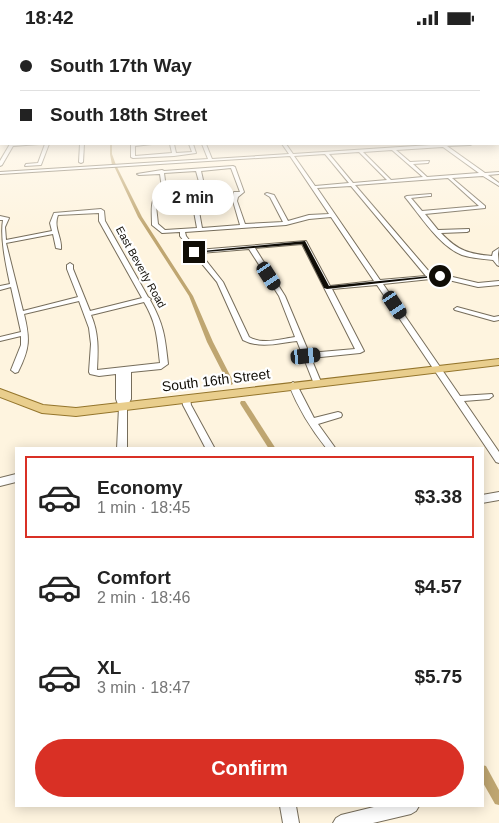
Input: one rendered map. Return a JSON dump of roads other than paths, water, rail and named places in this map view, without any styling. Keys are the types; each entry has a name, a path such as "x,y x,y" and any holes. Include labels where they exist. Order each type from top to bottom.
{"main road":[{"name":"South 16th Street","path":"0,393 42,409 76,412 316,382 499,362"}],"street":[{"path":"0,166 38,164 41,158"},
{"path":"81,158 81,162"},
{"path":"183,158 186,170"},
{"path":"0,173 114,166 183,158 210,160 247,158"},
{"path":"294,158 498,457"},
{"path":"330,158 430,277"},
{"path":"367,158 390,182"},
{"path":"403,158 427,179"},
{"path":"462,158 499,185"},
{"path":"409,163 428,162"},
{"path":"17,172 19,166"},
{"path":"140,174 233,167 241,187 240,191 242,192 236,196 235,201 244,226"},
{"path":"198,169 203,189 200,191"},
{"path":"162,171 164,194 158,198 154,206 155,225 164,232 286,223 309,217 333,215"},
{"path":"314,187 499,173"},
{"path":"420,213 483,207 450,178"},
{"path":"267,194 272,196 286,223"},
{"path":"429,195 407,197 438,232 461,253 495,258"},
{"path":"200,229 195,206 201,200"},
{"name":"East Beverly Road","path":"54,232 52,221 56,214 101,211 102,221 148,299 160,329 164,364 123,371"},
{"path":"3,218 2,242 25,333 25,345 15,369"},
{"path":"438,232 467,230"},
{"path":"182,231 183,237 194,252 220,282 246,338 250,342 259,343 299,339"},
{"path":"2,242 54,232 59,248"},
{"path":"194,252 304,242 360,351 306,356"},
{"path":"251,247 282,297 316,382"},
{"path":"499,250 495,253 495,258 499,264"},
{"path":"70,265 88,314 95,344 93,372 123,371 120,399 123,407 122,447"},
{"path":"327,288 430,277 448,277 478,285 499,283"},
{"path":"0,288 13,285"},
{"path":"21,313 82,298"},
{"path":"88,314 148,299"},
{"path":"457,309 497,321"},
{"path":"0,339 25,333"},
{"path":"293,385 299,402 330,447"},
{"path":"459,399 489,396"},
{"path":"186,399 187,405 210,447"},
{"path":"312,423 338,415"},
{"path":"0,482 15,477"},
{"path":"0,482 15,484"},
{"path":"484,499 499,496"},
{"path":"288,807 291,823"},
{"path":"341,823 407,807"}],"waterway":[{"path":"112,158 114,165"},
{"path":"115,167 140,217 191,296 210,342 231,383"},
{"path":"243,403 272,447"},
{"path":"484,774 499,800"}]}
